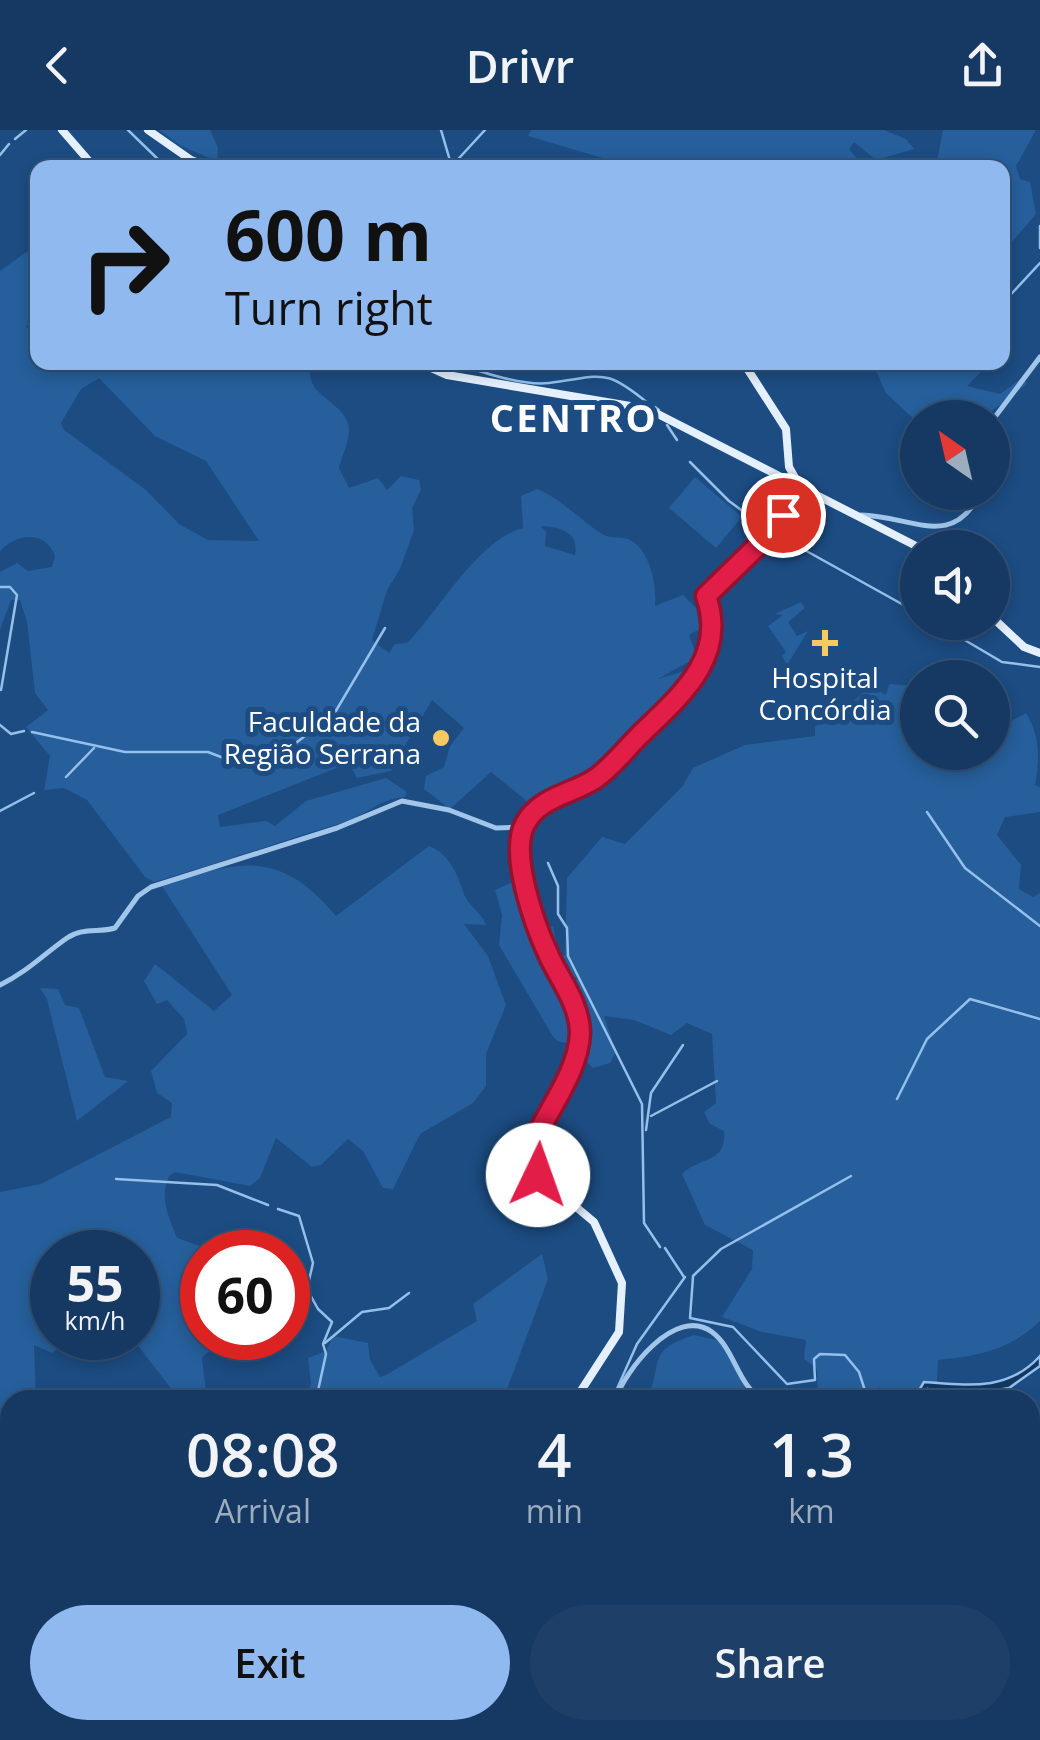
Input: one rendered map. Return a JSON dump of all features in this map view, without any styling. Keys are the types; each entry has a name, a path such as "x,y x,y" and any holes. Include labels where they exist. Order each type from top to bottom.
{"main road":[{"path":"62,130 88,160"},
{"path":"148,130 191,160"},
{"path":"436,370 648,408 900,537"},
{"path":"748,370 786,429 789,467 800,487"},
{"path":"778,476 789,467"},
{"path":"582,1390 620,1332 622,1283 594,1222 543,1180 531,1161 532,1145 577,1053 580,1031 569,994 538,929 520,860 523,827 549,800 598,776 700,674 708,653 712,617 706,596 772,531 800,487"},
{"path":"1010,634 1024,647 1040,652"}],"street":[{"path":"1008,400 1040,357"},
{"path":"858,515 948,528 965,519 970,510"},
{"path":"0,985 36,966 68,938 87,930 115,928 138,896 151,887 337,828 390,803 428,804 496,828 523,827"},
{"path":"619,1390 646,1351 675,1332 698,1327 714,1334 752,1390"}],"shaded area":[{"path":"159,130 210,130 218,148 217,160 215,160 181,146"},
{"path":"531,130 884,130 906,139 914,149 876,160 854,142 849,149 858,160 605,160 528,136"},
{"path":"943,130 1036,130 1016,166 1020,179 1030,182 1036,214 1010,243 1010,160 937,160"},
{"path":"30,249 30,324 26,326 30,331 30,370 306,370 316,388 347,420 348,439 339,468 349,488 378,478 387,490 401,476 419,480 421,490 412,508 414,530 400,569 387,590 372,640 389,653 395,644 407,643 490,547 523,528 521,496 537,489 602,534 628,539 639,546 651,571 655,606 683,595 696,608 700,629 689,635 697,657 658,679 701,666 600,771 529,803 491,772 450,809 424,789 426,776 444,767 450,746 464,728 432,700 404,747 407,750 391,771 357,778 349,763 218,815 220,827 266,821 275,826 306,801 386,778 407,792 405,797 349,820 154,882 145,877 87,800 64,788 44,790 50,756 26,727 48,710 35,693 27,622 20,600 11,600 0,630 0,572 17,563 28,571 52,567 55,556 45,542 30,537 14,541 0,552 0,271","holes":["99,378 155,436 206,461 259,541 208,540 179,524 146,490 64,430 61,423 81,389","541,526 571,536 575,555 545,546 546,532"]},
{"path":"876,370 983,370 967,386 1000,394 1023,377 1027,384 1006,400 900,400 900,406 886,393"},
{"path":"695,477 742,517 716,548 669,508"},
{"path":"801,602 805,608 788,622 797,636 808,631 787,665 782,656 786,652 768,626 783,615 775,614"},
{"path":"889,684 900,685 900,770 1010,770 1010,721 1026,713 1036,739 1035,785 1040,787 1040,812 1005,817 997,835 1021,865 1019,889 1033,897 1040,893 1040,1321 1017,1339 993,1350 938,1360 937,1382 928,1382 921,1390 818,1390 817,1369 804,1359 806,1340 762,1332 722,1317 752,1269 753,1250 705,1225 682,1174 717,1154 724,1142 724,1131 710,1124 704,1112 716,1103 712,1034 687,1023 671,1035 634,1020 604,1016 616,1052 610,1063 593,1068 586,1061 585,1031 570,996 577,978 553,970 538,933 553,926 558,952 565,956 567,878 602,837 625,844 682,787 693,768 745,745 815,736 815,727 837,708 841,712 871,686 886,695"},
{"path":"429,846 447,859 468,901 484,920 486,925 464,924 488,956 506,1005 486,1054 486,1086 473,1103 420,1134 393,1189 383,1188 363,1151 348,1139 321,1165 312,1167 276,1138 260,1178 250,1186 175,1172 169,1176 165,1200 180,1239 180,1360 202,1360 206,1390 172,1390 149,1360 160,1360 160,1230 30,1230 30,1360 35,1360 36,1390 0,1390 0,1192 41,1184 171,1117 172,1103 157,1093 151,1071 187,1034 184,1019 167,1000 157,1004 144,981 155,964 214,1011 232,995 162,886 234,866 255,866 295,878 336,916"},
{"path":"517,880 541,957 571,1021 571,1044 557,1041 552,1035 499,945 502,915 495,890"},
{"path":"40,988 58,989 65,1005 79,1008 105,1077 128,1081 77,1121 47,999"},
{"path":"542,1254 548,1279 507,1390 308,1390 308,1360 326,1351 333,1336 368,1343 370,1360 380,1377 477,1321 473,1304"},
{"path":"694,1335 725,1342 752,1390 650,1390 661,1354"},
{"path":"1040,1356 1040,1366 1009,1388 919,1390 924,1382 986,1384 1028,1368"}],"waterway":[{"path":"15,139 26,130"},
{"path":"128,130 159,160"},
{"path":"441,130 450,160"},
{"path":"457,160 485,130"},
{"path":"0,155 9,144"},
{"path":"1040,226 1040,248"},
{"path":"1010,295 1040,263"},
{"path":"479,370 528,383 603,377 622,384 649,404"},
{"path":"655,407 659,410"},
{"path":"667,425 677,440"},
{"path":"690,462 729,501 767,529"},
{"path":"774,533 900,603"},
{"path":"0,587 10,587 17,595 1,690"},
{"path":"32,732 125,752 208,752 239,764 257,765 280,755 334,714 385,628"},
{"path":"965,640 1002,662 1040,667"},
{"path":"0,725 11,734 24,731"},
{"path":"66,777 94,748"},
{"path":"0,811 34,793"},
{"path":"927,812 965,868 1040,926"},
{"path":"548,863 558,886 558,914 567,928 568,956 642,1104 644,1223 660,1247"},
{"path":"897,1099 927,1039 970,999 1040,1019"},
{"path":"646,1130 651,1093 683,1045"},
{"path":"651,1116 717,1081"},
{"path":"693,1276 721,1249 851,1176"},
{"path":"116,1179 217,1185 268,1205"},
{"path":"278,1209 299,1216 313,1263 307,1289 318,1309 332,1322 323,1344 326,1354 318,1390"},
{"path":"665,1248 684,1277"},
{"path":"616,1390 637,1344 685,1277"},
{"path":"693,1277 690,1318 733,1327 787,1384 815,1380 814,1359 820,1354 845,1355 859,1372 865,1390"},
{"path":"325,1343 362,1312 389,1308 409,1293"}],"place":[{"name":"Hospital Concórdia","path":"825,643"},
{"name":"Faculdade da Região Serrana","path":"441,738"}],"district":[{"name":"CENTRO","path":"574,419"}],"route":[{"path":"538,1175 531,1161 532,1145 577,1053 580,1031 569,994 538,929 518,850 523,827 549,800 598,776 700,674 708,653 712,617 706,596 770,534 783,515"}]}
